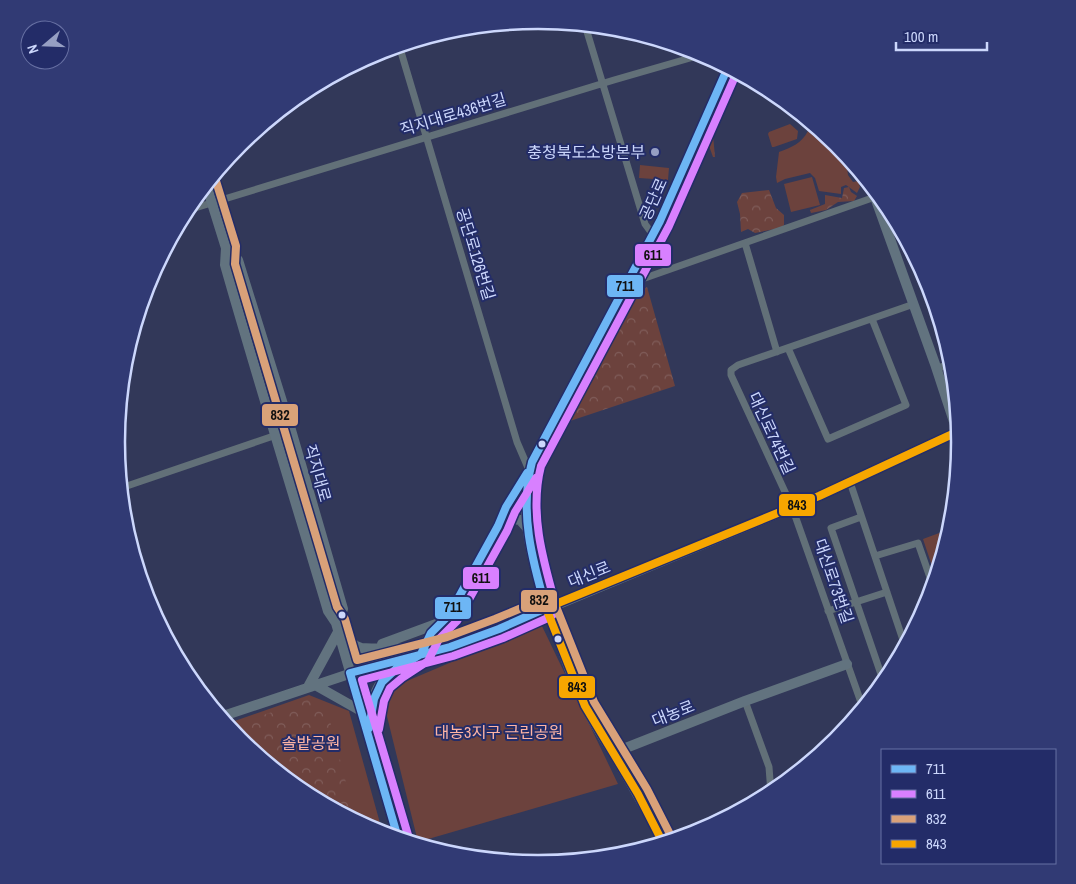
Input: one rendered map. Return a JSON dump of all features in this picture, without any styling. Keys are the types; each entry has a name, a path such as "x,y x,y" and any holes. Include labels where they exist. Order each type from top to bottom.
{"street":[{"path":"587,32 645,224 653,235"},
{"name":"공단로126번길","path":"401,52 517,442 529,470"},
{"name":"직지대로436번길","path":"197,207 426,136 690,58"},
{"name":"공단로","path":"421,654 423,645 448,615 498,526 506,507 529,470 628,284 653,235 726,73"},
{"name":"직지대로","path":"209,192 226,248 225,265 253,364 328,611 337,627 396,830"},
{"path":"628,284 872,198"},
{"path":"879,208 949,399"},
{"path":"745,243 778,352 914,304"},
{"name":"직지대로","path":"226,248 238,260 291,430 343,609 337,627"},
{"path":"788,348 828,439 906,405 872,319"},
{"name":"대신로74번길","path":"778,352 738,365 731,370 731,375 792,507"},
{"path":"937,369 944,366"},
{"path":"127,486 291,430"},
{"name":"대신로","path":"227,714 379,664 449,647 484,635 792,507 951,437"},
{"path":"529,470 526,498 529,532 532,553 546,608 585,706 638,794 660,836"},
{"path":"850,482 902,638"},
{"name":"대신로73번길","path":"792,507 860,701"},
{"path":"861,517 831,528 881,673"},
{"path":"498,526 513,519 520,520 529,532"},
{"path":"874,556 918,543 930,573"},
{"path":"828,611 887,592"},
{"path":"448,615 446,624 448,632 453,636 484,635"},
{"path":"370,648 440,623"},
{"path":"361,711 311,686 337,627 356,646 370,648 395,647 421,654"},
{"path":"369,737 372,709 378,685 389,674 421,654"},
{"path":"770,784 769,767 745,701 847,664"},
{"name":"대농로","path":"613,753 745,701"}],"green space":[{"path":"732,77 739,81 727,105 718,116 719,124 713,135 715,157 713,157 708,143 713,126 713,117 728,79"},
{"path":"790,124 798,131 797,139 772,147 769,132"},
{"path":"808,131 847,168 848,175 853,182 858,181 860,187 857,193 846,185 841,187 841,194 819,191 815,178 810,173 785,179 777,183 779,152 796,144"},
{"path":"640,165 669,168 668,180 639,178"},
{"path":"812,177 820,205 791,212 784,184"},
{"path":"849,187 851,192 857,196 854,201 838,202 826,210 811,213 810,210 825,204 825,195 842,198 844,188"},
{"path":"769,190 776,208 784,215 784,225 780,228 755,233 748,229 741,232 737,202 742,193"},
{"path":"647,287 675,386 567,422 630,297"},
{"path":"941,532 932,566 923,539"},
{"name":"대농3지구 근린공원","path":"541,624 618,784 426,840 417,837 381,692"},
{"name":"솔밭공원","path":"309,695 349,711 380,824 355,813 308,786 266,753 234,721"},
{"path":"310,699 330,721 354,812 308,786 286,770 237,724"}],"transit line":[{"name":"711","path":"396,830 350,673 450,647 499,629 546,608 532,554 527,517 528,480 532,462 660,221 725,73"},
{"name":"611","path":"408,834 362,680 453,656 503,638 555,613 556,606 542,554 537,519 536,501 541,466 669,226 734,78"},
{"name":"832","path":"216,182 236,246 235,264 337,607 345,619 357,660 447,637 543,599 551,599 555,604 594,702 647,789 670,833"},
{"name":"843","path":"660,836 638,794 585,706 546,608 819,496 951,435"},
{"name":"711","path":"369,728 374,699 382,682 396,669 421,654 431,633 449,615 498,526 506,507 527,473"},
{"name":"611","path":"379,729 384,701 390,688 428,661 439,639 457,621 507,531 515,512 536,478"}],"place":[{"name":"충청북도소방본부","path":"655,152"}]}
